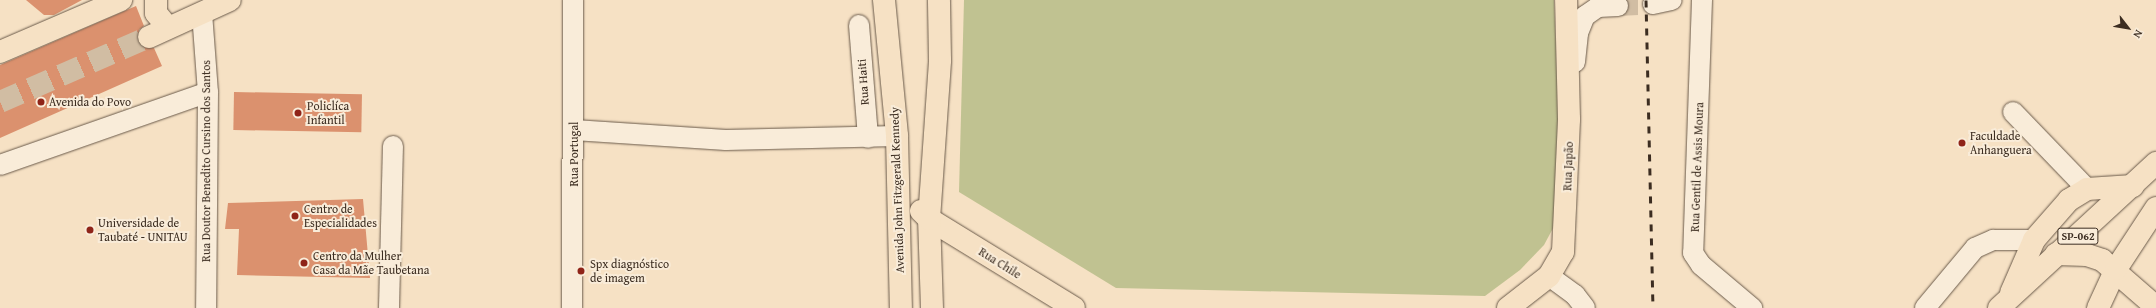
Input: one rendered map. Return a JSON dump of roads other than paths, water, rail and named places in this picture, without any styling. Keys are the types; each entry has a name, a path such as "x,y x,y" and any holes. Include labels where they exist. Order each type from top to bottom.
{"main road":[{"path":"0,52 121,0"},
{"path":"156,0 156,13 168,28"},
{"path":"149,37 230,0"},
{"path":"932,308 929,219 940,60 939,0"},
{"name":"Rua Japão","path":"1508,308 1549,276 1562,252 1566,229 1569,119 1566,0"},
{"name":"Avenida John Fitzgerald Kennedy","path":"881,3 897,145 901,308"},
{"path":"897,145 912,196 929,219"},
{"name":"SP-062","path":"2005,301 2133,186 2156,163"},
{"name":"SP-062","path":"2005,301 2034,240 2069,200 2087,189 2133,186"},
{"path":"2098,308 2116,269 2156,208"},
{"name":"Rua Chile","path":"929,219 1074,308"},
{"name":"SP-062","path":"2056,254 2087,255 2116,269"},
{"path":"2116,269 2156,307"}],"street":[{"name":"Rua Portugal","path":"572,308 574,130 573,0"},
{"path":"1653,4 1672,0"},
{"name":"Rua Gentil de Assis Moura","path":"1702,0 1693,253 1701,265 1742,305"},
{"path":"1569,119 1578,33 1585,16 1598,7 1618,6"},
{"name":"Rua Doutor Benedito Cursino dos Santos","path":"202,14 208,92 206,308"},
{"name":"Rua Haiti","path":"859,25 868,138"},
{"path":"0,165 208,92"},
{"path":"2013,112 2087,189"},
{"path":"574,130 726,140 868,138 897,145"},
{"path":"389,308 393,146"},
{"path":"1925,308 1975,248 1993,240 2034,240"},
{"path":"1549,276 1575,294 1585,308"}],"tunnel":[{"path":"1618,6 1653,4"},
{"path":"0,102 149,37"}],"railway":[{"path":"1646,0 1653,308"}],"place":[{"name":"Avenida do Povo","path":"41,102"},
{"name":"Policlíca Infantil","path":"298,113"},
{"name":"Faculdade Anhanguera","path":"1962,143"},
{"name":"Centro de Especialidades","path":"295,216"},
{"name":"Universidade de Taubaté - UNITAU","path":"90,230"},
{"name":"Centro da Mulher Casa da Mãe Taubetana","path":"304,263"},
{"name":"Spx diagnóstico de imagem","path":"581,271"}]}
